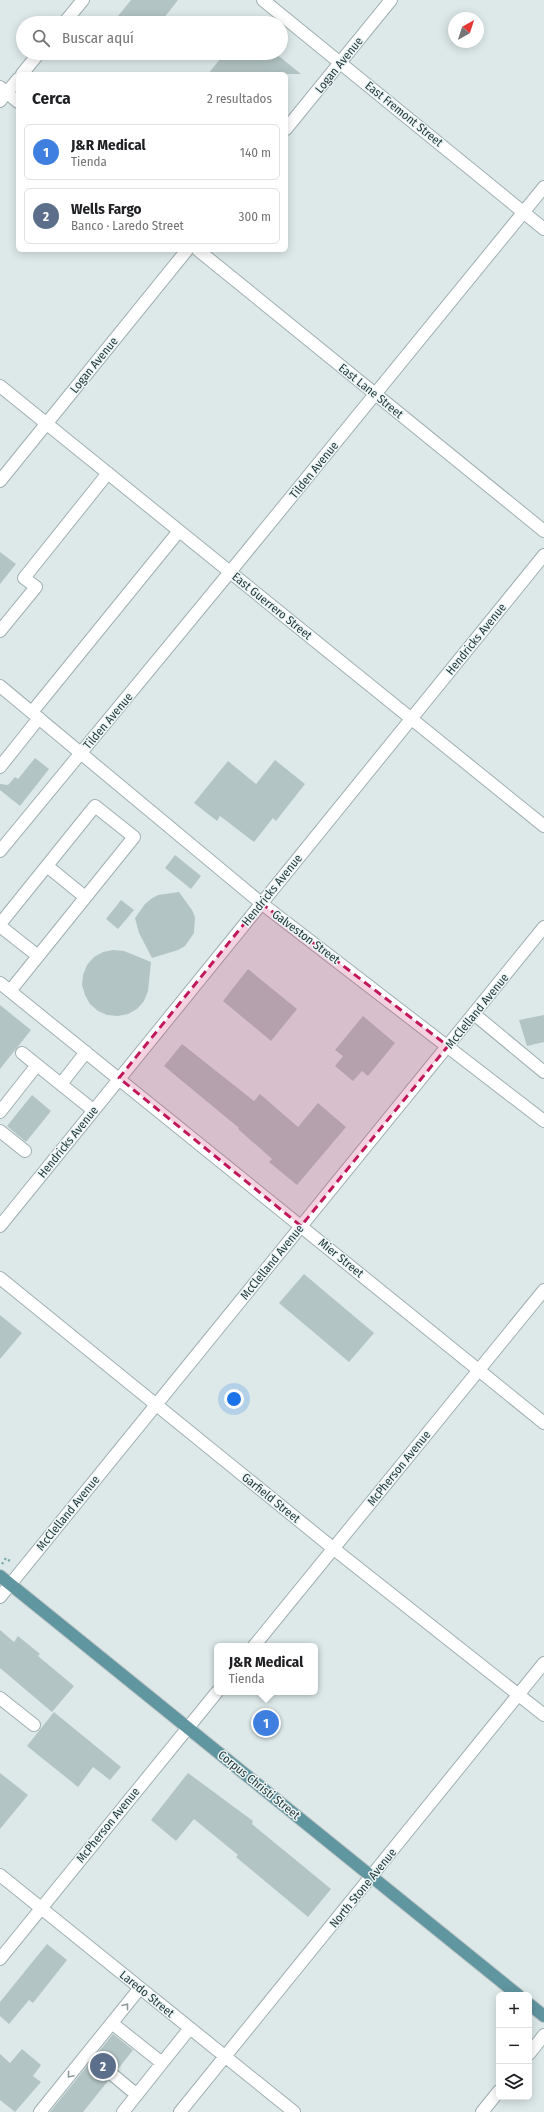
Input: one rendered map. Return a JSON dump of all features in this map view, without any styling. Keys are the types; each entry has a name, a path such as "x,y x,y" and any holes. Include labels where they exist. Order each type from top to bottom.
{"main road":[{"name":"Corpus Christi Street","path":"0,1576 514,1992"},
{"path":"532,2006 544,2016"}],"street":[{"path":"70,16 83,0"},
{"name":"East Fremont Street","path":"263,0 283,16"},
{"name":"Logan Avenue","path":"288,127 391,0"},
{"name":"East Fremont Street","path":"288,20 544,229"},
{"path":"24,72 34,60"},
{"path":"16,81 2,94 16,101"},
{"name":"Tilden Avenue","path":"0,851 544,187"},
{"name":"Logan Avenue","path":"0,481 185,252"},
{"name":"East Lane Street","path":"200,252 544,531"},
{"name":"East Guerrero Street","path":"0,386 544,826"},
{"path":"0,631 36,587 24,578 108,473"},
{"path":"0,767 36,715 180,531"},
{"name":"Hendricks Avenue","path":"0,1226 544,555"},
{"name":"Galveston Street","path":"1,690 36,715 261,903 544,1121"},
{"path":"10,992 134,837 95,806 0,925 38,956"},
{"path":"47,866 86,897"},
{"name":"McClelland Avenue","path":"0,1597 544,927"},
{"name":"Mier Street","path":"0,983 544,1423"},
{"path":"474,1014 544,1072"},
{"path":"61,1084 86,1052"},
{"path":"22,1053 93,1110"},
{"path":"0,1112 37,1065"},
{"path":"0,1131 25,1151"},
{"name":"Garfield Street","path":"0,1278 334,1548 544,1715"},
{"name":"McPherson Avenue","path":"256,1643 544,1290"},
{"name":"North Stone Avenue","path":"180,2112 544,1663"},
{"name":"McPherson Avenue","path":"0,1959 215,1695"},
{"path":"0,1698 34,1725"},
{"name":"Laredo Street","path":"0,1875 294,2112"},
{"path":"40,2112 90,2056 140,1988"},
{"path":"113,2024 162,2063"},
{"path":"123,2112 190,2028"},
{"path":"532,2050 544,2035"},
{"path":"113,2075 137,2094"},
{"path":"482,2112 496,2095"}],"highlighted area":[{"path":"261,903 448,1046 301,1226 119,1078"}],"building":[{"path":"131,0 178,0 165,16 118,16"},
{"path":"219,60 284,60 301,74 288,74 288,72 210,72"},
{"path":"0,552 16,564 0,584"},
{"path":"35,758 49,769 20,806 0,790 0,784 8,785 15,777 18,779"},
{"path":"275,760 305,784 276,821 273,818 254,842 220,816 217,821 194,803 228,761 256,784"},
{"path":"175,855 201,876 191,889 165,868"},
{"path":"179,892 192,910 195,917 194,933 185,946 178,950 152,958 139,933 135,918 145,904 151,899 158,895"},
{"path":"121,900 134,910 118,929 106,919"},
{"path":"113,950 124,951 151,962 148,991 144,1001 137,1009 128,1014 118,1016 107,1015 98,1011 90,1004 82,985 83,975 87,965 94,957 103,952"},
{"path":"248,969 297,1009 271,1041 223,1001"},
{"path":"0,1005 31,1030 0,1069"},
{"path":"544,1015 544,1042 527,1046 519,1020"},
{"path":"363,1016 395,1043 368,1076 362,1071 353,1081 335,1066 343,1056 335,1050"},
{"path":"182,1044 254,1101 260,1094 298,1127 318,1103 346,1127 297,1185 269,1162 272,1159 238,1129 239,1128 164,1066"},
{"path":"32,1095 51,1111 26,1142 7,1126"},
{"path":"304,1274 374,1333 349,1362 279,1303"},
{"path":"0,1315 22,1333 0,1359"},
{"path":"0,1630 14,1642 18,1636 40,1654 38,1656 74,1686 52,1712 0,1668"},
{"path":"54,1712 121,1767 110,1780 93,1767 78,1787 27,1746"},
{"path":"0,1773 28,1795 0,1829"},
{"path":"188,1773 253,1821 252,1824 331,1889 308,1917 236,1857 238,1855 194,1819 176,1841 151,1820"},
{"path":"47,1944 67,1960 33,2003 29,2000 9,2024 0,2016 0,2002"},
{"path":"113,2034 133,2050 118,2069 111,2068 107,2071 106,2077 108,2081 83,2112 50,2112"},
{"path":"22,2049 41,2065 33,2076 41,2082 15,2112 0,2100 0,2054 10,2063"}],"tunnel":[{"path":"93,2058 113,2075"}],"place":[{"name":"J&R Medical","path":"266,1723"},
{"name":"Wells Fargo","path":"103,2066"}]}
